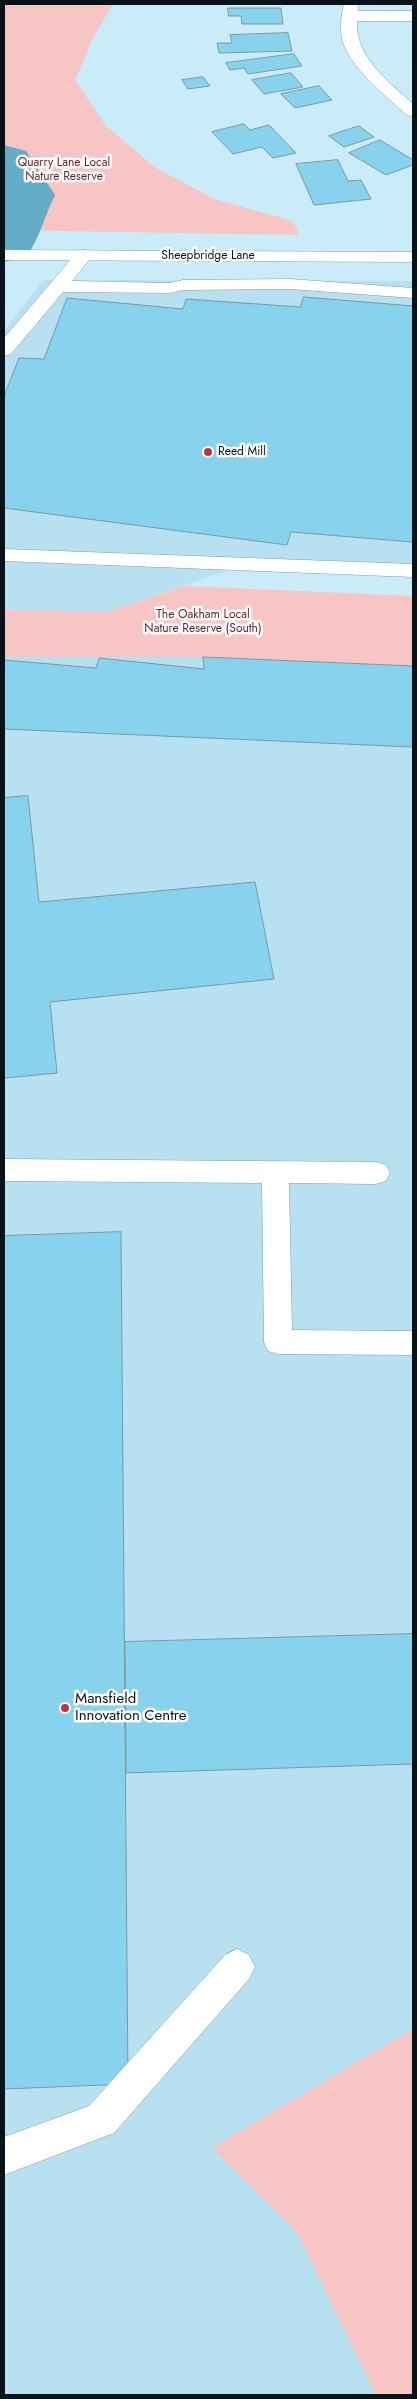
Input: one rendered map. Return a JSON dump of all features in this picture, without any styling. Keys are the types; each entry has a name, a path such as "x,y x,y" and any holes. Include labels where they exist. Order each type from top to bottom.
{"street":[{"path":"413,16 350,10 351,42 380,82 413,112"},
{"name":"Sheepbridge Lane","path":"4,254 413,257"},
{"path":"4,350 84,255"},
{"path":"59,286 170,288 183,285 290,284 413,293"},
{"path":"4,555 413,571"},
{"path":"4,1170 376,1173"},
{"path":"276,1172 278,1342 413,1343"},
{"path":"4,2156 101,2120 237,1967"}],"shaded area":[{"name":"Reed Mill","path":"43,280 413,281 413,576 240,566 107,612 4,610 4,331"},
{"path":"4,657 203,657 413,666 413,2029 212,2148 293,2222 376,2395 4,2395"}],"green space":[{"name":"Quarry Lane Local Nature Reserve","path":"4,4 113,4 92,40 75,80 106,126 156,168 214,199 293,221 299,235 4,230"},
{"name":"The Oakham Local Nature Reserve (South)","path":"185,586 413,596 413,666 203,657 4,657 4,610 107,612"},
{"path":"413,2029 413,2395 376,2395 297,2232 212,2148"}],"building":[{"path":"228,8 281,8 283,24 242,24 241,16 229,16"},
{"path":"288,33 292,51 219,53 217,43 232,43 230,35"},
{"path":"294,54 302,66 248,74 244,68 230,70 226,63"},
{"path":"291,73 303,87 264,94 252,80"},
{"path":"203,77 210,86 188,89 182,80"},
{"path":"319,86 332,100 295,108 281,94"},
{"path":"244,124 250,130 269,125 296,153 273,158 262,147 233,154 212,132"},
{"path":"359,126 374,137 344,147 329,136"},
{"path":"380,140 413,160 413,165 386,175 349,153"},
{"path":"338,160 348,181 361,180 371,199 314,205 296,164"},
{"name":"Reed Mill","path":"304,297 413,306 413,542 291,532 287,545 4,508 4,396 19,358 44,359 67,298 183,309 186,299 300,307"},
{"path":"203,657 413,666 413,747 4,729 4,660 96,668 99,658 204,669"},
{"path":"28,796 39,902 255,882 274,979 50,1002 57,1073 4,1078 4,798"},
{"name":"Mansfield Innovation Centre","path":"121,1232 128,2084 4,2089 4,1236"},
{"path":"413,1634 413,1764 126,1773 125,1642"}],"waterway":[{"path":"4,164 23,195 11,218 4,242"}],"place":[{"name":"Reed Mill","path":"208,452"},
{"name":"Mansfield Innovation Centre","path":"65,1708"}]}
